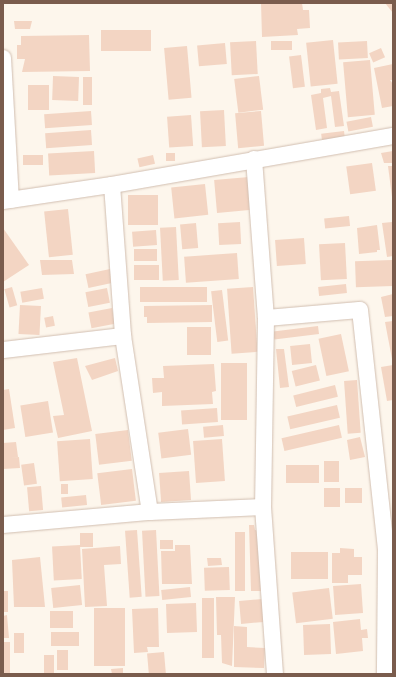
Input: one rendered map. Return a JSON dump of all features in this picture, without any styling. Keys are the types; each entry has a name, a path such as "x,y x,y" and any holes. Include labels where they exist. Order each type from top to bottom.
{"street":[{"path":"3,58 7,201 112,185 254,159 393,136"},
{"path":"254,159 266,318 263,507 275,674 270,674"},
{"path":"112,185 123,336 150,512"},
{"path":"266,318 360,310 386,551 385,674"},
{"path":"3,350 123,336"},
{"path":"3,525 150,512 263,507"}],"building":[{"path":"261,3 302,3 303,10 309,10 310,28 297,29 298,35 262,37"},
{"path":"385,3 393,3 393,13"},
{"path":"14,21 32,21 30,29 15,29"},
{"path":"101,30 151,30 151,51 101,51"},
{"path":"89,35 90,71 22,72 25,59 17,59 17,45 21,45 21,36"},
{"path":"333,40 338,84 311,87 306,43"},
{"path":"256,41 258,74 232,75 230,42"},
{"path":"271,41 292,41 292,50 271,50"},
{"path":"367,41 368,58 339,59 338,43"},
{"path":"225,43 227,64 199,66 197,45"},
{"path":"187,46 192,98 169,100 164,48"},
{"path":"381,48 385,57 373,62 369,53"},
{"path":"301,55 305,87 293,88 289,56"},
{"path":"370,60 375,115 348,117 343,62"},
{"path":"393,64 393,80 390,80 393,84 393,106 382,108 374,68"},
{"path":"53,76 79,77 78,101 52,100"},
{"path":"259,76 263,110 238,113 234,79"},
{"path":"83,77 92,77 92,105 83,105"},
{"path":"28,85 49,85 49,110 28,110"},
{"path":"330,88 331,92 339,91 344,126 335,127 331,96 323,98 327,128 316,130 311,95 321,93 321,89"},
{"path":"224,110 226,146 202,147 200,111"},
{"path":"91,111 92,125 45,128 44,114"},
{"path":"261,111 264,146 238,148 235,113"},
{"path":"191,115 193,146 169,148 167,117"},
{"path":"371,117 373,127 348,132 346,122"},
{"path":"91,130 92,145 46,148 45,133"},
{"path":"344,131 345,139 322,142 321,134"},
{"path":"94,151 95,173 49,175 48,153"},
{"path":"393,151 393,163 384,163 381,153"},
{"path":"166,153 175,153 175,161 166,161"},
{"path":"23,155 43,155 43,165 23,165"},
{"path":"153,155 155,164 139,167 137,159"},
{"path":"372,163 376,191 350,194 346,167"},
{"path":"388,166 393,166 393,197 392,197"},
{"path":"249,177 252,210 217,213 214,180"},
{"path":"205,184 208,215 174,218 171,188"},
{"path":"128,195 158,195 158,225 128,225"},
{"path":"68,209 73,255 49,257 44,212"},
{"path":"349,216 350,226 325,229 324,219"},
{"path":"240,222 241,244 219,245 218,223"},
{"path":"392,222 393,256 387,257 382,223"},
{"path":"196,223 198,248 182,249 180,224"},
{"path":"377,225 380,250 377,250 377,252 359,254 357,228"},
{"path":"176,227 179,280 163,281 160,228"},
{"path":"3,228 29,265 3,282"},
{"path":"156,230 157,245 133,247 132,232"},
{"path":"304,238 306,264 277,266 275,240"},
{"path":"345,243 347,279 321,280 319,244"},
{"path":"134,249 157,249 157,261 134,261"},
{"path":"237,253 239,279 186,283 184,257"},
{"path":"40,260 72,260 74,274 42,275"},
{"path":"392,260 393,286 356,287 355,261"},
{"path":"134,265 159,265 159,280 134,280"},
{"path":"110,269 113,283 88,288 86,274"},
{"path":"346,284 347,293 319,296 318,287"},
{"path":"12,287 17,305 10,307 4,289"},
{"path":"140,287 207,287 207,302 140,302"},
{"path":"253,287 258,352 232,354 227,289"},
{"path":"42,288 44,299 22,303 20,292"},
{"path":"107,288 110,303 88,307 85,292"},
{"path":"222,290 228,341 217,342 211,291"},
{"path":"393,294 393,316 385,317 381,297"},
{"path":"20,305 41,306 39,335 18,334"},
{"path":"212,305 212,322 147,323 147,317 144,317 144,306"},
{"path":"112,308 115,324 91,328 88,313"},
{"path":"53,316 55,326 46,328 44,318"},
{"path":"393,321 393,359 392,359 385,322"},
{"path":"318,326 319,334 274,339 273,331"},
{"path":"187,327 211,327 211,355 187,355"},
{"path":"341,334 349,371 326,376 319,339"},
{"path":"310,344 312,363 292,365 290,346"},
{"path":"276,349 284,349 289,387 280,388"},
{"path":"77,358 92,431 58,438 53,416 64,415 53,362"},
{"path":"115,358 118,371 92,380 85,366"},
{"path":"221,363 247,363 247,420 221,420"},
{"path":"214,364 216,391 212,392 213,404 162,406 162,392 153,393 152,378 164,378 163,366"},
{"path":"316,365 320,381 296,387 292,371"},
{"path":"393,365 393,400 387,401 381,367"},
{"path":"357,380 361,433 348,434 344,381"},
{"path":"335,385 338,397 296,407 293,395"},
{"path":"9,389 15,428 3,430 3,390"},
{"path":"48,401 53,433 25,437 20,405"},
{"path":"337,405 340,418 290,429 287,416"},
{"path":"217,408 218,422 182,424 181,411"},
{"path":"223,425 224,436 204,438 203,427"},
{"path":"339,425 342,438 284,451 282,438"},
{"path":"188,429 191,455 161,458 158,433"},
{"path":"128,430 132,461 99,465 95,434"},
{"path":"360,437 365,457 350,460 347,440"},
{"path":"90,439 93,479 60,481 57,441"},
{"path":"222,439 225,481 196,483 193,441"},
{"path":"16,442 18,457 9,458 19,457 20,468 3,469 3,443"},
{"path":"324,461 339,461 339,482 324,482"},
{"path":"34,463 37,484 24,486 21,465"},
{"path":"286,465 319,465 319,483 286,483"},
{"path":"132,469 136,501 101,505 97,473"},
{"path":"189,471 191,500 161,502 159,473"},
{"path":"61,484 68,484 68,494 61,494"},
{"path":"41,486 43,510 29,511 27,487"},
{"path":"324,488 340,488 340,507 324,507"},
{"path":"345,488 362,488 362,503 345,503"},
{"path":"86,495 87,505 62,508 61,498"},
{"path":"249,525 254,525 255,530 260,531 264,591 251,591"},
{"path":"137,530 142,597 130,598 125,531"},
{"path":"156,530 159,596 145,597 142,531"},
{"path":"235,532 245,532 245,591 235,591"},
{"path":"80,533 93,533 93,547 80,547"},
{"path":"160,540 173,540 173,549 160,549"},
{"path":"80,545 82,579 54,580 52,546"},
{"path":"175,545 190,545 192,584 162,584 161,551 175,551"},
{"path":"120,546 121,564 104,565 107,606 85,607 82,549"},
{"path":"340,548 354,549 354,557 362,557 362,575 348,575 348,583 332,583 332,553 340,553"},
{"path":"291,552 328,552 328,579 291,579"},
{"path":"40,557 45,607 14,607 12,560"},
{"path":"207,558 221,558 222,565 208,566"},
{"path":"229,567 230,590 205,591 204,568"},
{"path":"361,584 363,613 335,615 333,586"},
{"path":"80,585 82,605 53,608 51,588"},
{"path":"190,587 191,597 162,600 161,590"},
{"path":"329,588 333,619 296,623 292,593"},
{"path":"3,591 8,591 8,612 3,612"},
{"path":"216,597 235,597 232,666 222,663 221,635 217,635"},
{"path":"202,598 214,598 214,658 202,658"},
{"path":"262,599 264,622 241,624 239,601"},
{"path":"196,603 197,632 167,633 166,604"},
{"path":"94,608 125,608 125,666 94,666"},
{"path":"158,608 159,647 147,647 148,652 134,653 132,609"},
{"path":"50,611 73,611 73,628 50,628"},
{"path":"7,615 9,638 3,638 3,616"},
{"path":"360,619 361,630 367,629 368,638 362,638 363,651 336,654 333,622"},
{"path":"330,624 331,654 304,655 303,625"},
{"path":"234,626 247,627 247,647 265,648 264,668 234,667"},
{"path":"51,632 79,632 79,646 51,646"},
{"path":"14,633 24,633 24,653 14,653"},
{"path":"3,642 10,642 10,674 3,674"},
{"path":"57,650 68,650 68,670 57,670"},
{"path":"164,652 166,674 149,674 147,653"},
{"path":"44,655 54,655 54,674 44,674"},
{"path":"123,668 123,674 112,674 111,669"}]}
